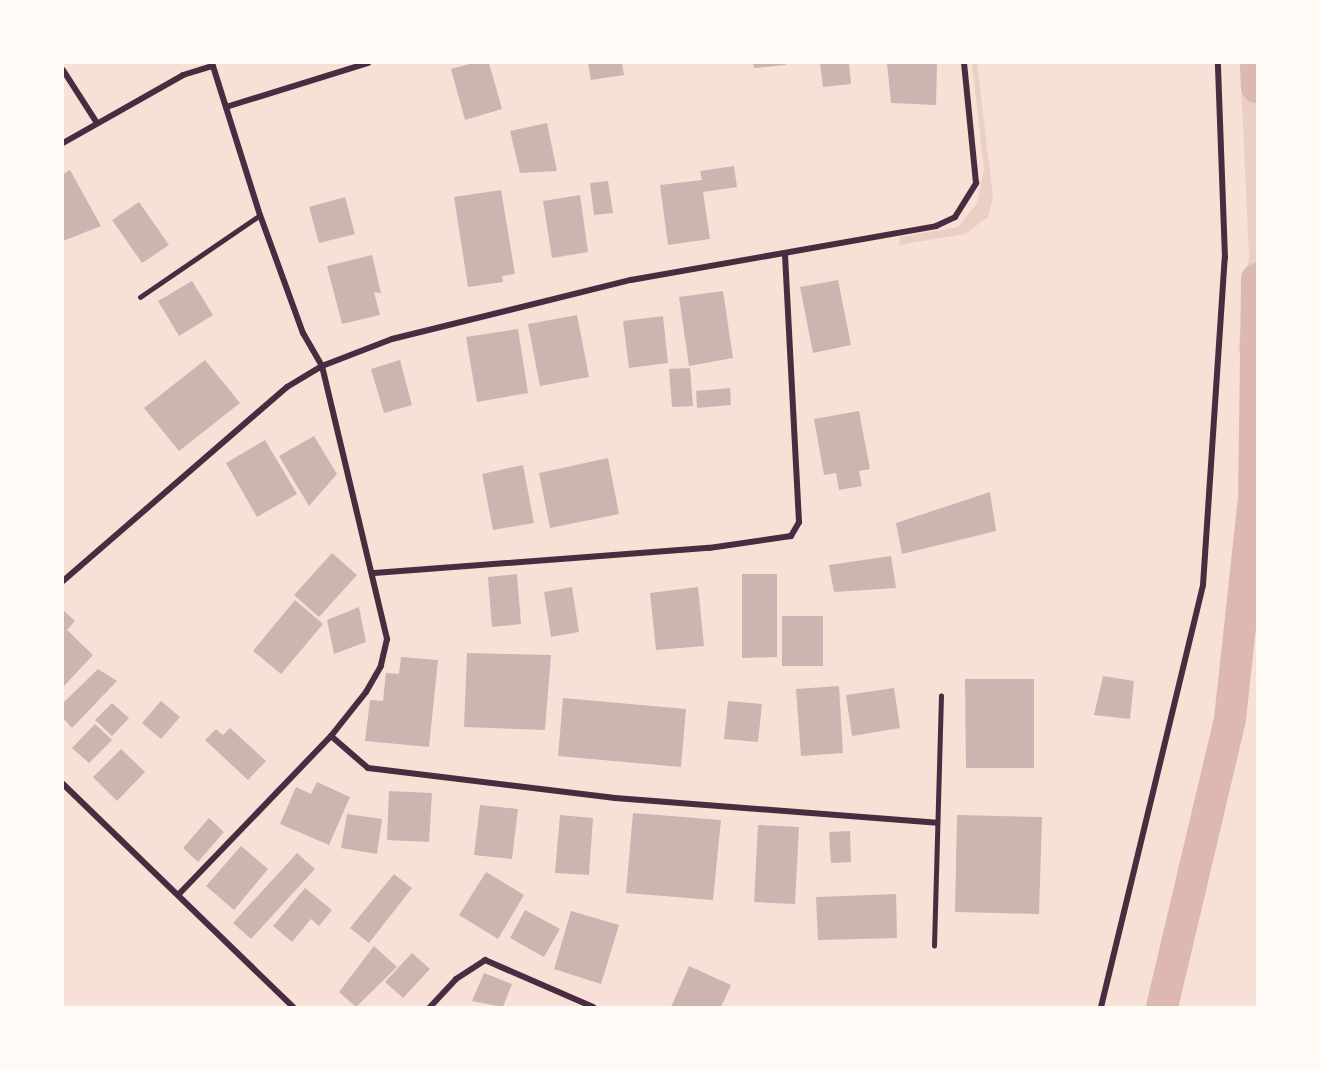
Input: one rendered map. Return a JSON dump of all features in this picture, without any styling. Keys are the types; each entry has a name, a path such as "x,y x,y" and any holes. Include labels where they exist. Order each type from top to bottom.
{"street":[{"path":"226,107 368,63"},
{"path":"63,581 286,387 322,366 473,318 631,280 936,226 955,217 976,183 964,63"},
{"path":"1101,1007 1203,585 1225,258 1218,63"},
{"path":"63,143 183,75 213,64 260,215 303,333 322,366 374,573 387,639 381,666 331,736 179,894"},
{"path":"63,70 97,123"},
{"path":"374,573 709,548 791,536 800,522 785,253"},
{"path":"331,736 368,768 615,798 937,823"},
{"path":"63,784 293,1007"},
{"path":"430,1007 456,979 485,960 594,1007"}],"lane":[{"path":"140,297 260,215"},
{"path":"934,946 940,696"}],"shaded area":[{"path":"972,63 977,63 993,197 988,217 965,234 899,245 900,237 958,227 977,203 984,170"},
{"path":"1240,63 1257,63 1257,359 1238,351 1249,256"}],"building":[{"path":"473,63 489,63 502,109 465,120 451,69"},
{"path":"588,63 622,63 624,75 591,80"},
{"path":"753,63 786,63 786,65 754,68"},
{"path":"820,63 849,63 851,84 823,87"},
{"path":"887,63 937,63 936,105 891,103"},
{"path":"547,123 557,171 520,173 510,131"},
{"path":"734,166 737,187 703,192 710,239 668,245 660,185 702,180 700,171"},
{"path":"70,170 101,226 63,241 63,174"},
{"path":"608,181 613,213 594,215 590,183"},
{"path":"501,190 515,274 502,276 503,282 468,287 454,197"},
{"path":"580,195 588,252 552,258 543,201"},
{"path":"345,197 355,234 319,243 309,207"},
{"path":"139,202 169,245 142,263 112,220"},
{"path":"372,255 381,293 374,292 380,315 342,324 327,266"},
{"path":"838,280 851,345 813,353 800,287"},
{"path":"192,281 213,315 179,336 158,301"},
{"path":"723,291 733,358 689,366 679,297"},
{"path":"577,315 589,377 540,386 528,324"},
{"path":"663,316 668,363 629,368 623,321"},
{"path":"518,329 528,393 477,402 466,337"},
{"path":"205,360 240,403 179,451 144,408"},
{"path":"400,360 412,405 384,413 371,369"},
{"path":"690,368 693,406 672,407 669,369"},
{"path":"730,388 731,405 697,408 696,391"},
{"path":"859,411 870,469 859,471 862,486 839,490 836,473 824,475 814,419"},
{"path":"314,436 337,474 309,506 279,456"},
{"path":"265,440 297,494 257,517 226,463"},
{"path":"608,458 619,514 550,528 539,473"},
{"path":"523,465 534,523 493,530 482,474"},
{"path":"990,492 996,531 902,554 896,523"},
{"path":"332,553 357,575 319,617 294,595"},
{"path":"891,556 896,588 834,592 829,565"},
{"path":"517,574 521,624 492,627 488,577"},
{"path":"742,574 777,574 777,657 742,658"},
{"path":"572,587 579,632 551,637 544,592"},
{"path":"698,587 704,646 656,650 650,593"},
{"path":"295,600 323,624 281,674 253,651"},
{"path":"359,607 366,642 334,654 327,620"},
{"path":"63,610 75,621 67,630 93,655 63,687"},
{"path":"782,616 823,616 823,666 782,666"},
{"path":"467,653 551,655 545,730 464,727"},
{"path":"401,657 438,660 429,747 365,741 370,700 383,701 386,673 399,674"},
{"path":"98,669 117,681 72,728 63,718 63,703"},
{"path":"1103,676 1134,681 1130,719 1094,715"},
{"path":"965,679 1034,679 1034,768 966,768"},
{"path":"839,686 843,753 801,756 796,689"},
{"path":"894,688 900,728 852,736 846,695"},
{"path":"563,698 686,709 681,767 558,756"},
{"path":"161,701 180,717 161,739 142,723"},
{"path":"728,701 762,704 758,742 724,739"},
{"path":"112,703 129,718 112,736 95,720"},
{"path":"95,724 112,740 89,763 72,748"},
{"path":"230,728 266,761 248,780 205,740 216,729 223,735"},
{"path":"121,749 145,772 117,801 93,777"},
{"path":"317,782 350,797 329,845 280,824 296,787 311,794"},
{"path":"389,791 432,793 429,842 387,840"},
{"path":"480,805 518,809 512,859 474,855"},
{"path":"633,813 721,820 713,900 626,893"},
{"path":"347,814 382,819 377,854 341,848"},
{"path":"560,815 593,818 589,875 555,873"},
{"path":"957,815 1042,817 1039,914 955,912"},
{"path":"209,818 224,832 198,862 183,848"},
{"path":"758,825 799,827 795,904 754,902"},
{"path":"850,831 851,862 831,863 829,832"},
{"path":"241,846 268,869 234,910 206,886"},
{"path":"297,853 315,869 251,939 233,923"},
{"path":"486,872 524,895 498,939 459,915"},
{"path":"394,874 412,888 369,943 350,928"},
{"path":"305,888 332,910 319,926 311,919 292,942 273,926"},
{"path":"896,894 897,938 818,940 816,897"},
{"path":"525,910 560,929 544,957 510,938"},
{"path":"571,911 619,925 601,984 554,969"},
{"path":"374,946 397,967 356,1007 339,992"},
{"path":"412,953 430,969 403,998 385,982"},
{"path":"689,966 731,985 721,1007 671,1007"},
{"path":"484,973 512,984 503,1007 472,1001"}],"waterway":[{"path":"1256,63 1257,87"},
{"path":"1162,1007 1230,719 1254,499 1257,279"}]}
